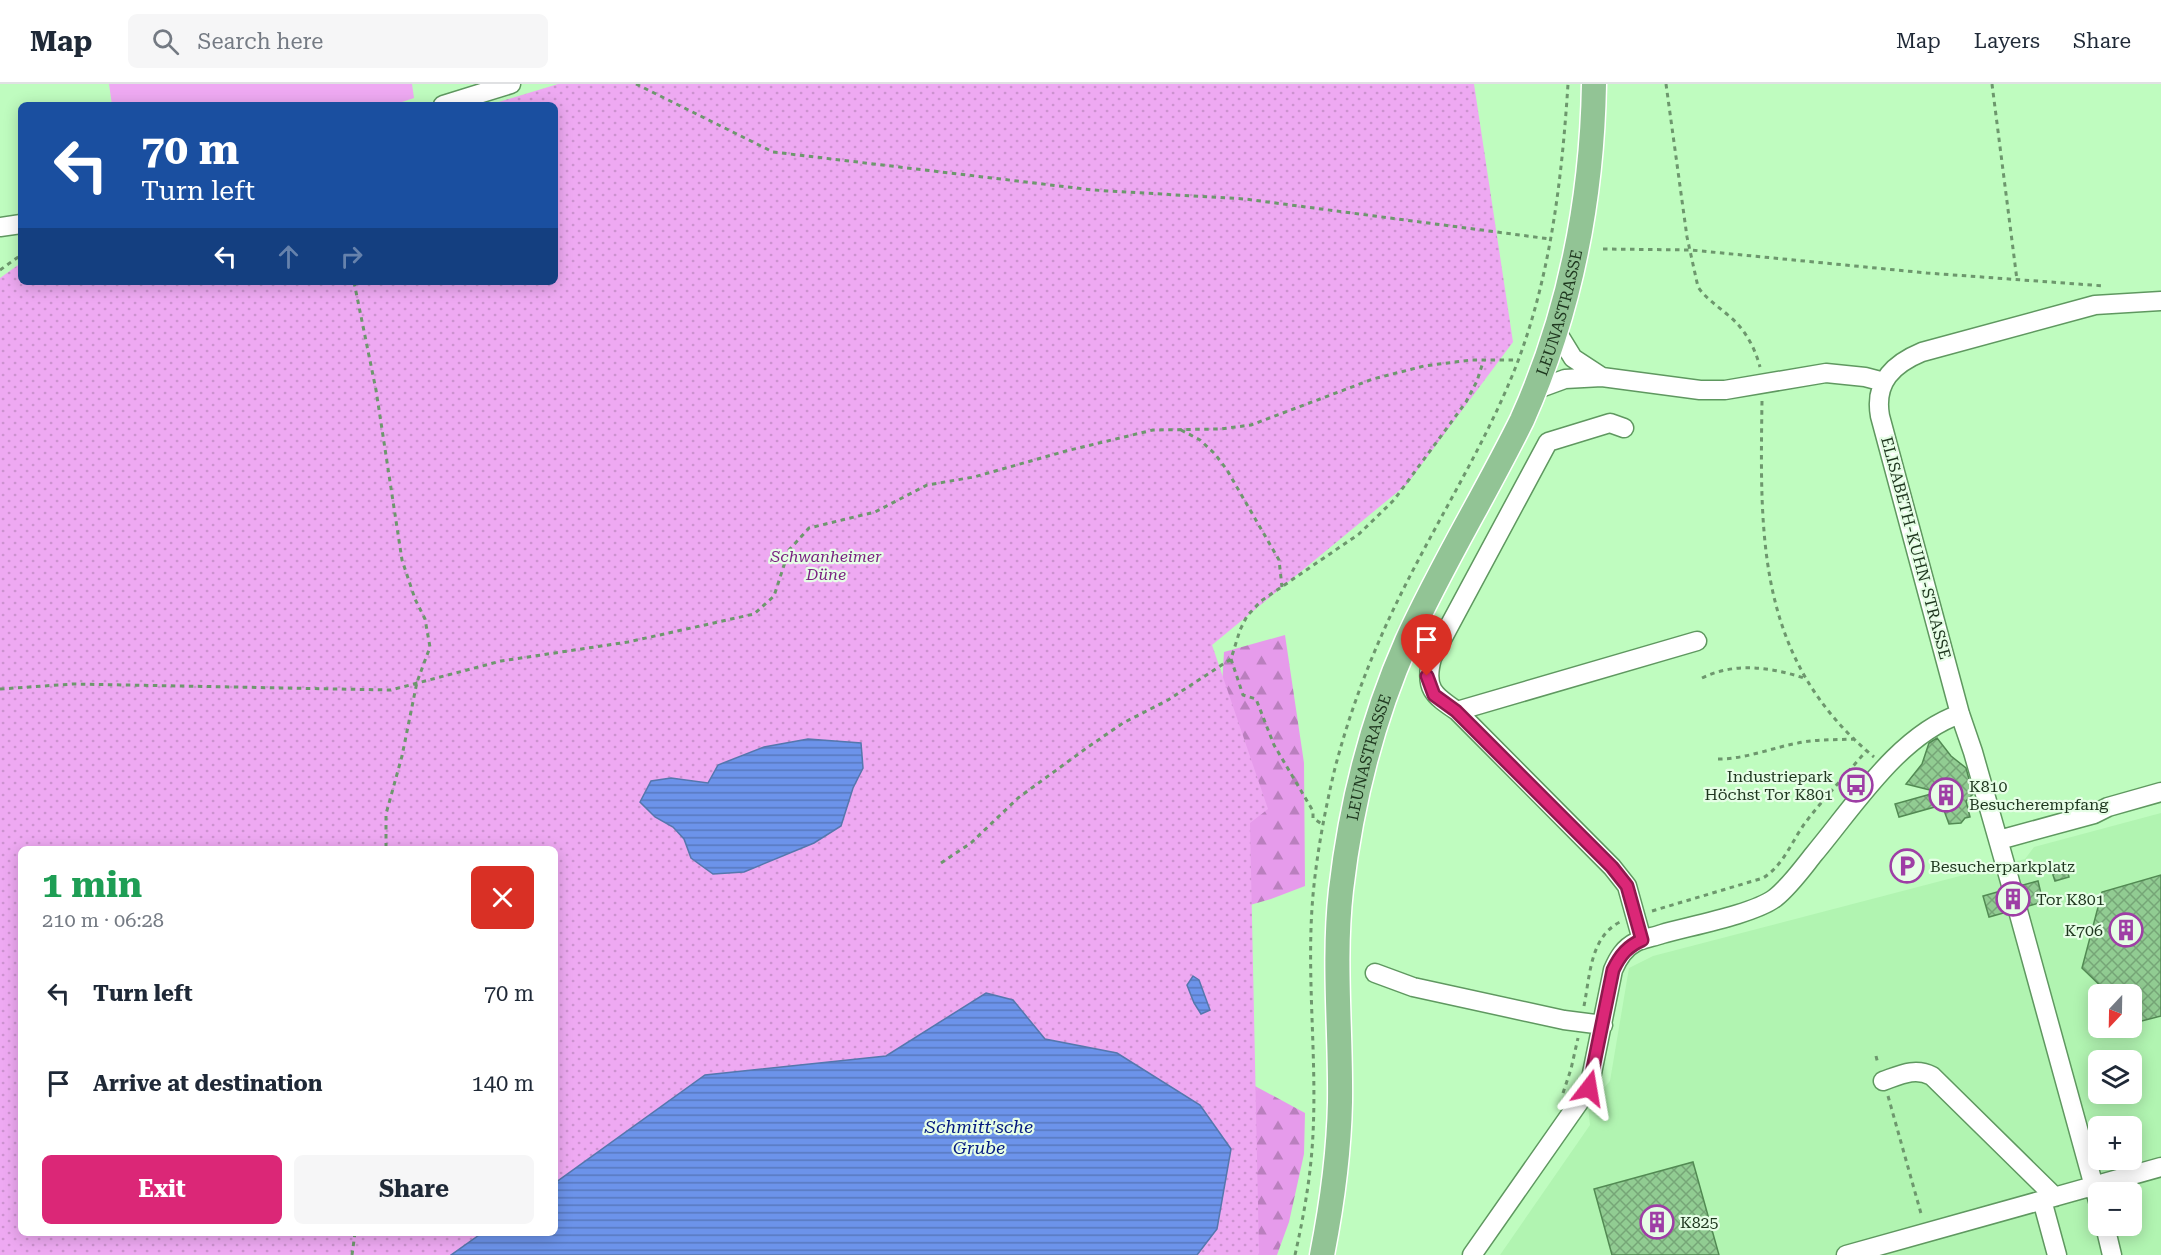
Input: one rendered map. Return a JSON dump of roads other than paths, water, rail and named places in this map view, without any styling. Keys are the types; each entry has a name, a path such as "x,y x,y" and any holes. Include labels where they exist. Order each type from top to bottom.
{"main road":[{"name":"LEUNASTRASSE","path":"1322,1255 1336,1173 1339,1125 1338,928 1347,850 1360,780 1381,710 1408,640 1508,448 1536,390 1557,332 1577,256 1587,191 1594,84"}],"street":[{"path":"453,102 512,84"},
{"path":"0,227 18,224"},
{"path":"1536,390 1565,379 1602,377 1701,390 1725,390 1826,373 1865,377 1884,382 1896,365 1906,358 1941,346 2095,305 2161,301"},
{"path":"1557,332 1573,358 1602,377"},
{"name":"ELISABETH-KUHN-STRASSE","path":"1884,382 1879,399 1880,416 1960,714 1999,840 2094,1182"},
{"path":"1624,428 1610,423 1548,442 1432,658 1427,676 1434,695 1456,711 1612,867 1627,886 1642,940"},
{"path":"1456,711 1697,641"},
{"path":"1472,1255 1589,1088 1613,970 1618,958 1642,940 1755,908 1773,899 1790,884 1908,743 1941,721 1960,714"},
{"path":"1999,840 2094,814 2108,807 2161,792"},
{"path":"1376,973 1413,987 1603,1025"},
{"path":"1883,1081 1915,1071 1923,1071 1932,1076 2048,1198 2057,1255"},
{"path":"2124,1182 2161,1167"},
{"path":"1845,1255 2048,1198 2088,1194"},
{"path":"2107,1236 2112,1255"}],"water":[{"path":"808,739 861,743 863,768 853,788 841,826 814,843 744,872 713,874 691,858 684,839 673,827 655,817 640,802 651,781 671,778 708,783 718,765 764,747"},
{"path":"1193,976 1199,980 1210,1010 1201,1014 1187,985"},
{"name":"Schmitt'sche Grube","path":"986,993 1013,1000 1045,1039 1117,1053 1200,1105 1231,1149 1217,1229 1197,1255 451,1255 478,1236 558,1236 558,1181 705,1075 886,1056"}],"place":[{"name":"Industriepark Höchst Tor K801","path":"1856,785"},
{"name":"K810 Besucherempfang","path":"1946,795"},
{"name":"Besucherparkplatz","path":"1907,866"},
{"name":"Tor K801","path":"2013,899"},
{"name":"K706","path":"2126,930"},
{"name":"K825","path":"1657,1222"}],"park label":[{"name":"Schwanheimer Düne","path":"826,565"}]}
